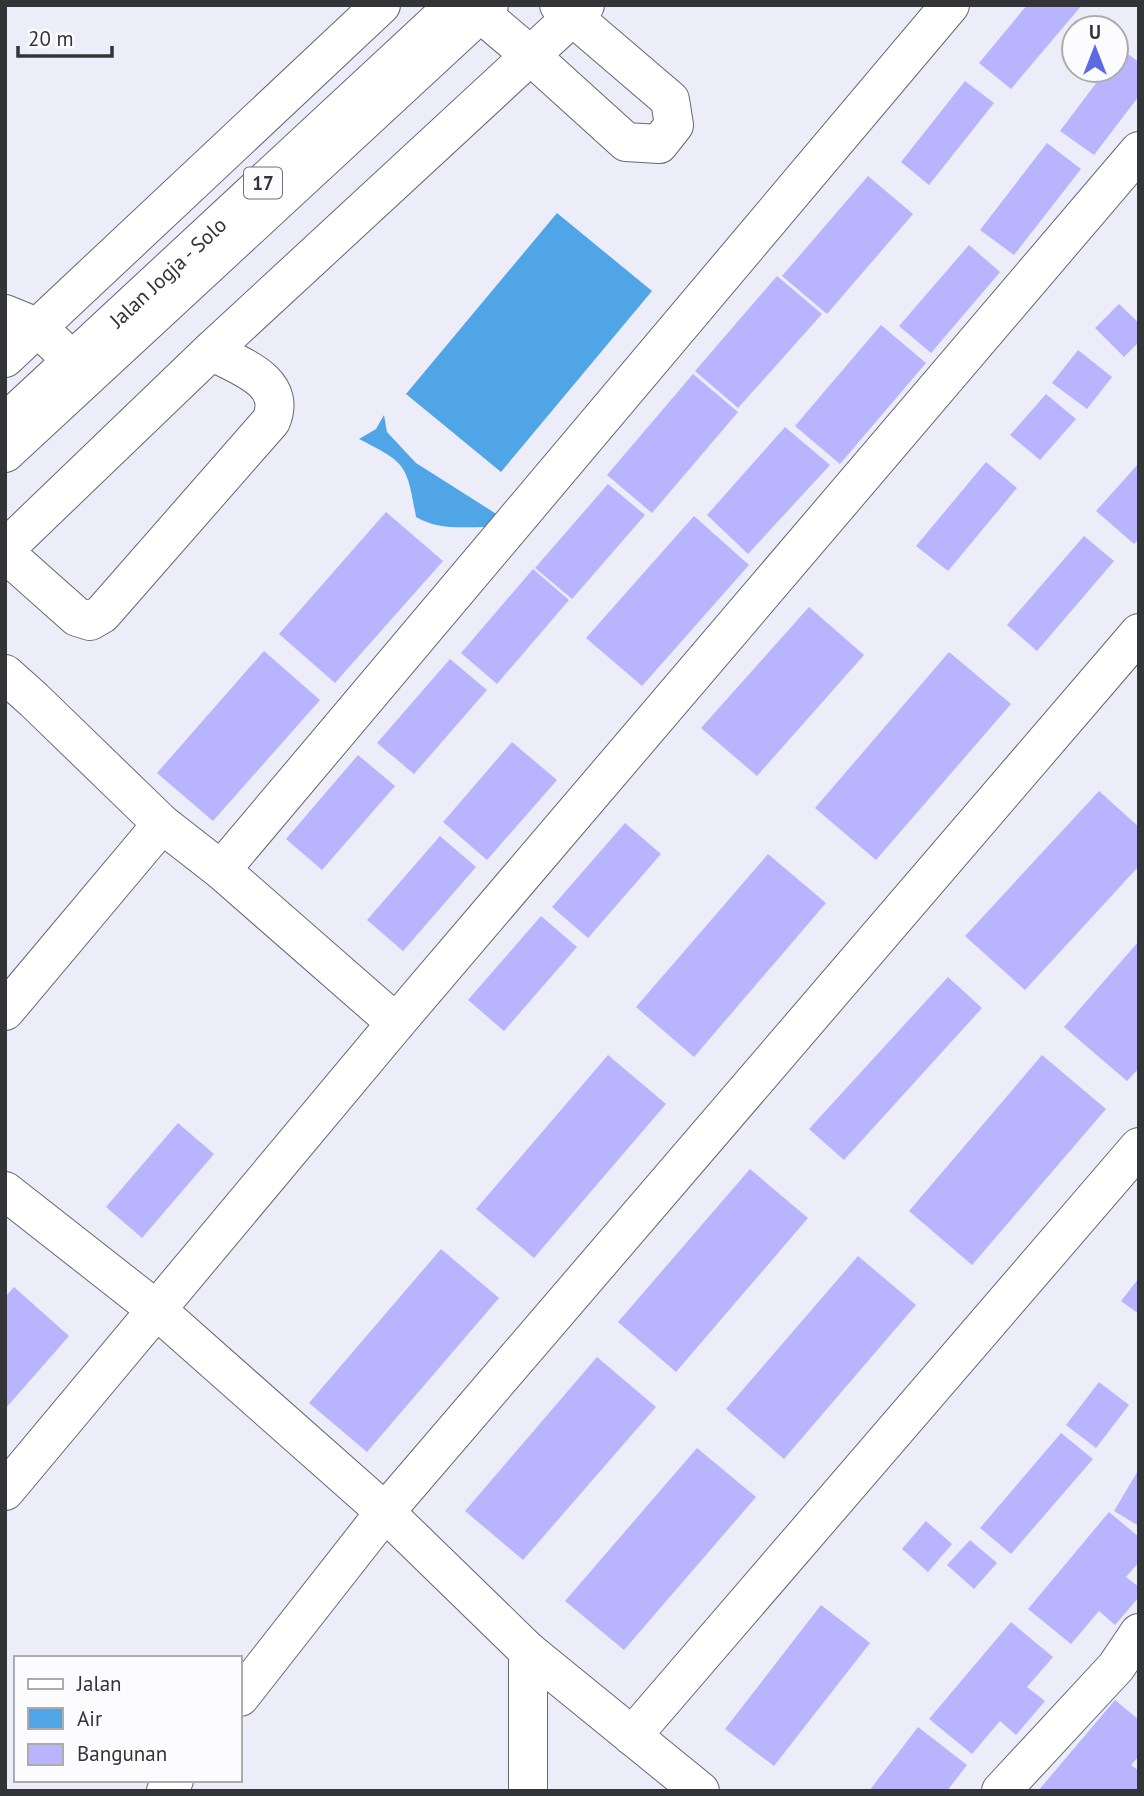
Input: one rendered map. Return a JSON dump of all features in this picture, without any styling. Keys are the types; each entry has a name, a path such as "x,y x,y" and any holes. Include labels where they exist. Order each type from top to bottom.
{"main road":[{"name":"17","path":"5,358 21,320 381,5"},
{"path":"221,870 950,5"},
{"path":"5,453 474,7 531,55 626,142 659,144 674,125 670,100 572,9 531,55 211,351 5,551 77,617 90,621 102,614 271,421 276,401 271,390 261,379 211,351"},
{"name":"Jalan Jogja - Solo","path":"5,423 72,360 474,7"},
{"path":"5,1491 396,1023 1139,151"},
{"path":"21,320 72,360"},
{"path":"242,1694 385,1512 1139,633"},
{"path":"5,674 162,824 221,870 396,1023"},
{"path":"5,1011 162,824"},
{"path":"632,1736 1139,1147"},
{"path":"5,1191 158,1311 385,1512 527,1651 700,1791"},
{"path":"1001,1791 1116,1667 1139,1633"},
{"path":"527,1651 528,1791"}],"water":[{"path":"557,213 652,291 501,472 406,394"},
{"path":"384,415 387,432 416,463 498,515 486,527 441,526 416,517 410,486 402,467 386,454 359,439 376,429"}],"building":[{"path":"1027,5 1082,5 1074,14 1060,14 1060,31 1011,89 979,63"},
{"path":"1130,56 1139,62 1139,96 1094,155 1060,131 1095,84 1130,84"},
{"path":"965,81 994,103 929,185 901,162"},
{"path":"1047,143 1081,169 1014,255 980,230"},
{"path":"868,176 913,214 827,314 782,276"},
{"path":"969,245 1000,272 931,353 899,326"},
{"path":"777,276 822,314 738,408 695,371"},
{"path":"1119,304 1139,323 1139,342 1124,357 1095,328"},
{"path":"881,325 926,363 840,464 795,426"},
{"path":"1078,350 1112,377 1087,409 1052,383"},
{"path":"693,374 738,412 652,513 607,475"},
{"path":"1046,394 1076,419 1040,460 1010,435"},
{"path":"785,427 830,465 748,554 707,515"},
{"path":"986,462 1017,488 948,571 916,546"},
{"path":"1139,463 1139,539 1134,544 1096,511"},
{"path":"608,484 645,515 572,599 535,568"},
{"path":"386,512 443,561 335,683 279,634"},
{"path":"694,516 749,565 642,686 586,638"},
{"path":"1084,536 1114,561 1037,651 1007,625"},
{"path":"533,569 569,600 497,684 461,653"},
{"path":"809,607 864,655 757,776 701,728"},
{"path":"264,651 320,700 213,821 157,773"},
{"path":"949,652 1011,704 876,860 815,808"},
{"path":"450,659 487,690 414,774 377,743"},
{"path":"512,742 557,780 487,860 443,822"},
{"path":"358,755 395,786 322,870 286,839"},
{"path":"1099,791 1139,827 1139,866 1025,990 965,936"},
{"path":"625,823 661,854 588,938 552,907"},
{"path":"440,836 476,867 403,951 367,920"},
{"path":"768,854 826,903 694,1057 636,1007"},
{"path":"541,916 577,947 504,1031 468,1000"},
{"path":"1139,941 1139,1068 1127,1081 1064,1027"},
{"path":"948,977 982,1008 844,1160 809,1129"},
{"path":"608,1055 666,1104 534,1258 476,1209"},
{"path":"1042,1055 1106,1109 972,1265 909,1211"},
{"path":"178,1123 214,1154 142,1238 106,1207"},
{"path":"750,1169 808,1218 676,1372 618,1322"},
{"path":"441,1249 499,1298 367,1452 309,1403"},
{"path":"858,1256 916,1305 784,1459 726,1409"},
{"path":"1139,1278 1139,1314 1121,1301"},
{"path":"14,1287 69,1336 5,1409 5,1297"},
{"path":"597,1357 656,1407 523,1560 465,1511"},
{"path":"1099,1382 1129,1405 1096,1448 1066,1425"},
{"path":"1061,1433 1093,1459 1011,1554 980,1528"},
{"path":"697,1448 756,1497 624,1650 565,1601"},
{"path":"1139,1469 1139,1526 1114,1511"},
{"path":"1109,1512 1139,1537 1139,1562 1126,1577 1139,1587 1139,1597 1115,1625 1099,1611 1071,1644 1028,1609"},
{"path":"926,1521 952,1544 928,1572 902,1549"},
{"path":"970,1540 997,1563 974,1589 947,1565"},
{"path":"821,1605 870,1643 774,1766 725,1729"},
{"path":"1011,1622 1053,1657 1027,1687 1045,1701 1016,1735 1000,1721 972,1754 929,1719"},
{"path":"1115,1700 1139,1720 1139,1756 1131,1765 1139,1771 1139,1791 1038,1791"},
{"path":"918,1727 967,1765 947,1791 869,1791"}]}
